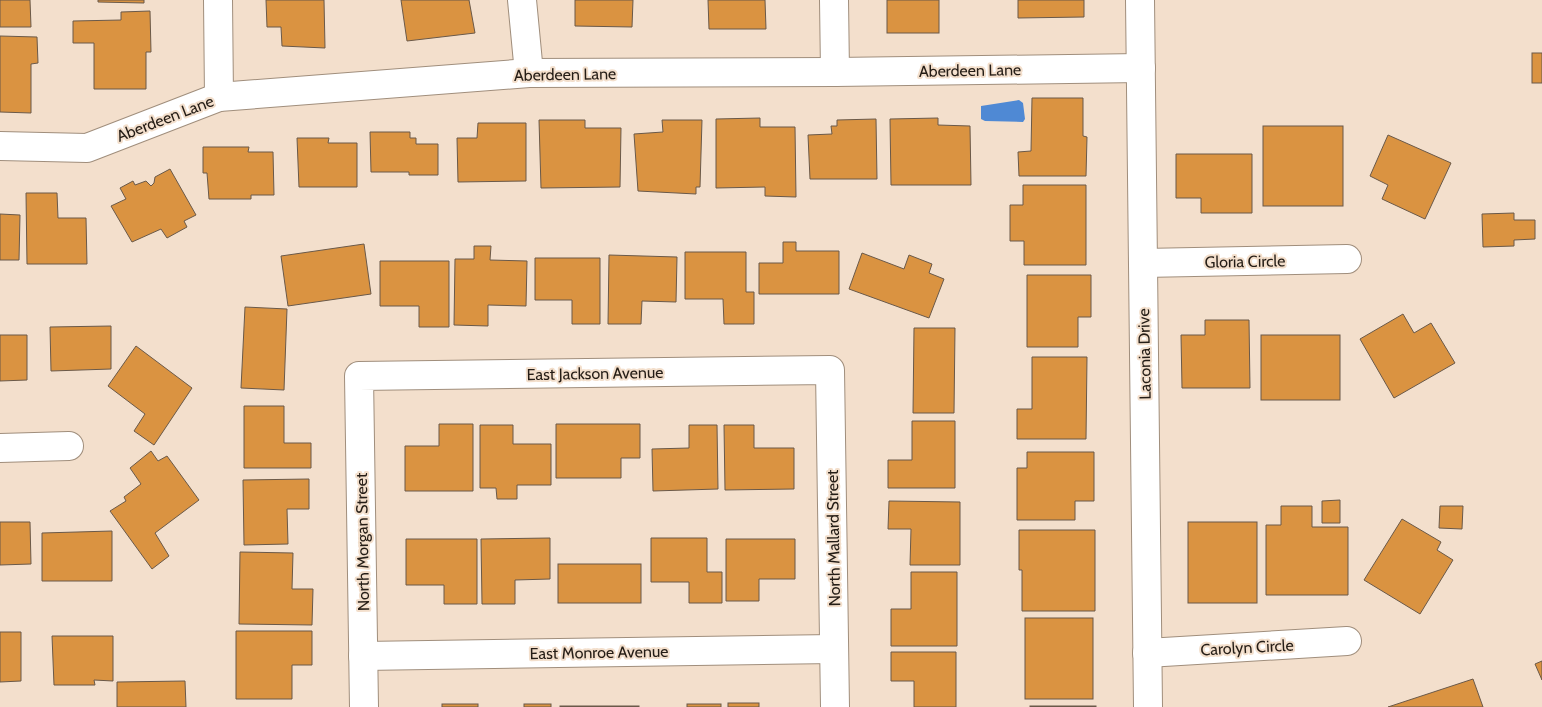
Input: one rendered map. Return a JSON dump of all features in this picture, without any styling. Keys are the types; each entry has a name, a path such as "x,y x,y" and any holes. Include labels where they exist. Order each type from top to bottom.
{"street":[{"path":"218,0 219,97"},
{"path":"522,0 529,73"},
{"path":"834,0 835,72"},
{"name":"Laconia Drive","path":"1140,0 1148,707"},
{"name":"Aberdeen Lane","path":"0,146 87,148 219,97 529,73 1141,68"},
{"name":"Gloria Circle","path":"1143,263 1347,259"},
{"name":"East Jackson Avenue","path":"360,376 830,370"},
{"name":"North Mallard Street","path":"830,370 835,707"},
{"name":"North Morgan Street","path":"360,376 364,707"},
{"path":"0,448 69,446"},
{"name":"Carolyn Circle","path":"1147,653 1347,641"},
{"name":"East Monroe Avenue","path":"364,656 834,649"}],"water":[{"path":"1019,100 1023,103 1025,119 1023,122 985,121 981,119 981,106"}],"building":[{"path":"0,0 30,0 31,27 0,27"},
{"path":"98,0 144,0 144,3 98,2"},
{"path":"266,0 324,0 325,48 282,46 281,27 267,27"},
{"path":"401,0 469,0 475,33 407,41"},
{"path":"575,0 633,0 632,27 575,26"},
{"path":"708,0 765,0 766,29 709,29"},
{"path":"887,0 939,0 939,33 887,33"},
{"path":"1018,0 1084,0 1084,17 1018,18"},
{"path":"150,11 151,52 146,52 146,89 94,89 94,43 73,43 73,21 121,20 121,12"},
{"path":"0,36 37,37 38,63 31,64 31,113 0,112"},
{"path":"1532,53 1542,53 1542,83 1532,83"},
{"path":"1032,98 1083,98 1083,136 1087,137 1086,176 1019,176 1018,152 1031,151"},
{"path":"760,118 760,127 795,127 796,197 765,196 765,187 716,188 716,119"},
{"path":"938,118 938,125 970,126 971,185 891,185 890,119"},
{"path":"876,119 877,179 810,179 808,135 832,134 831,126 837,126 837,120"},
{"path":"539,120 585,120 585,128 621,128 620,187 541,188"},
{"path":"662,120 702,120 700,187 696,187 696,194 638,191 634,134 663,132"},
{"path":"478,123 526,123 526,181 458,182 457,138 477,138"},
{"path":"1263,126 1343,126 1343,206 1263,206"},
{"path":"370,132 410,132 410,138 416,138 416,144 438,144 438,175 409,175 409,172 371,172"},
{"path":"1388,135 1451,163 1425,219 1382,199 1388,185 1370,176"},
{"path":"297,138 329,138 328,143 357,143 357,187 299,187"},
{"path":"203,147 249,147 248,152 273,152 274,195 251,195 251,199 209,199 207,173 203,173"},
{"path":"1176,154 1252,154 1252,213 1201,213 1201,198 1176,198"},
{"path":"170,169 196,215 184,221 187,227 167,238 161,229 132,242 111,206 126,199 120,188 133,181 135,185 146,181 151,186 154,183 155,177"},
{"path":"1023,185 1086,185 1086,265 1024,265 1024,241 1010,241 1010,205 1023,205"},
{"path":"26,193 57,193 58,218 86,218 87,264 27,264"},
{"path":"1514,213 1514,220 1535,220 1535,239 1514,240 1514,246 1483,247 1482,214"},
{"path":"0,214 20,215 19,260 0,260"},
{"path":"783,242 796,242 796,251 839,251 839,294 759,294 759,263 783,263"},
{"path":"364,244 371,294 288,306 281,256"},
{"path":"474,246 491,246 490,260 527,261 526,306 488,305 488,326 454,325 455,259 474,259"},
{"path":"685,252 746,252 746,292 754,292 754,324 724,324 723,299 685,299"},
{"path":"862,253 904,269 909,255 932,264 929,273 944,279 929,318 849,289"},
{"path":"609,255 677,257 676,302 642,301 641,324 608,324"},
{"path":"535,258 600,258 600,324 572,324 572,300 535,300"},
{"path":"380,261 449,261 449,327 419,327 419,306 380,306"},
{"path":"1027,275 1091,275 1091,317 1078,317 1078,347 1027,347"},
{"path":"245,307 287,309 284,390 241,388"},
{"path":"1403,314 1414,333 1431,323 1455,363 1394,398 1360,339"},
{"path":"1205,320 1249,320 1250,388 1182,388 1181,335 1205,335"},
{"path":"111,326 111,369 51,371 50,327"},
{"path":"914,328 955,328 954,413 913,413"},
{"path":"0,335 27,335 27,380 0,381"},
{"path":"1261,335 1340,335 1340,400 1261,400"},
{"path":"136,346 192,388 154,445 134,431 145,414 108,386"},
{"path":"1032,357 1087,357 1086,439 1017,439 1017,409 1032,409"},
{"path":"244,406 284,406 284,443 311,443 311,468 244,468"},
{"path":"912,421 955,421 955,488 888,488 888,460 912,460"},
{"path":"439,424 473,424 473,491 405,491 405,446 439,446"},
{"path":"556,424 640,424 640,458 621,458 621,478 556,478"},
{"path":"480,425 513,425 513,444 551,444 551,485 517,485 517,499 497,499 496,488 480,488"},
{"path":"689,425 717,425 718,489 653,491 652,449 689,448"},
{"path":"724,425 754,425 754,448 794,448 794,489 725,490"},
{"path":"151,451 158,461 167,456 199,500 155,533 169,556 152,569 110,511 126,501 124,497 141,484 130,468"},
{"path":"1027,452 1094,452 1094,501 1075,501 1075,520 1017,520 1017,468 1027,468"},
{"path":"309,479 309,509 287,509 288,544 244,545 243,480"},
{"path":"1340,500 1340,523 1322,523 1322,501"},
{"path":"889,501 960,502 960,565 910,565 911,529 888,529"},
{"path":"1281,506 1312,506 1312,527 1348,527 1348,595 1266,595 1266,525 1281,525"},
{"path":"1440,506 1463,506 1462,529 1439,528"},
{"path":"1402,519 1441,542 1437,550 1453,560 1420,614 1364,580"},
{"path":"0,522 30,522 31,564 0,565"},
{"path":"1188,522 1257,522 1257,603 1188,603"},
{"path":"1019,530 1095,530 1095,611 1022,611 1022,570 1019,570"},
{"path":"112,531 112,581 42,581 42,533"},
{"path":"550,538 550,579 515,580 515,604 482,604 481,539"},
{"path":"651,538 707,538 707,572 722,572 722,603 689,603 689,582 651,582"},
{"path":"406,539 477,539 477,604 444,604 444,585 406,585"},
{"path":"726,539 795,539 795,579 759,579 759,601 726,601"},
{"path":"240,552 293,553 292,589 313,589 312,625 239,624"},
{"path":"558,564 641,564 641,603 558,603"},
{"path":"911,572 957,572 957,646 891,646 891,609 911,609"},
{"path":"1025,618 1093,618 1093,699 1025,699"},
{"path":"236,631 312,631 312,665 292,665 292,699 236,699"},
{"path":"0,632 21,632 21,681 0,682"},
{"path":"52,636 113,636 113,681 94,680 95,685 54,685"},
{"path":"891,652 956,652 956,707 914,707 914,681 891,681"},
{"path":"1542,661 1542,680 1535,664"},
{"path":"1473,679 1483,707 1388,707"},
{"path":"185,681 186,707 117,707 117,682"},
{"path":"728,703 759,703 759,707 728,707"},
{"path":"442,704 478,704 478,707 442,707"},
{"path":"524,704 551,704 551,707 524,707"},
{"path":"687,704 721,704 721,707 687,707"},
{"path":"639,706 639,707 560,707"},
{"path":"1096,706 1096,707 1030,707"}]}
